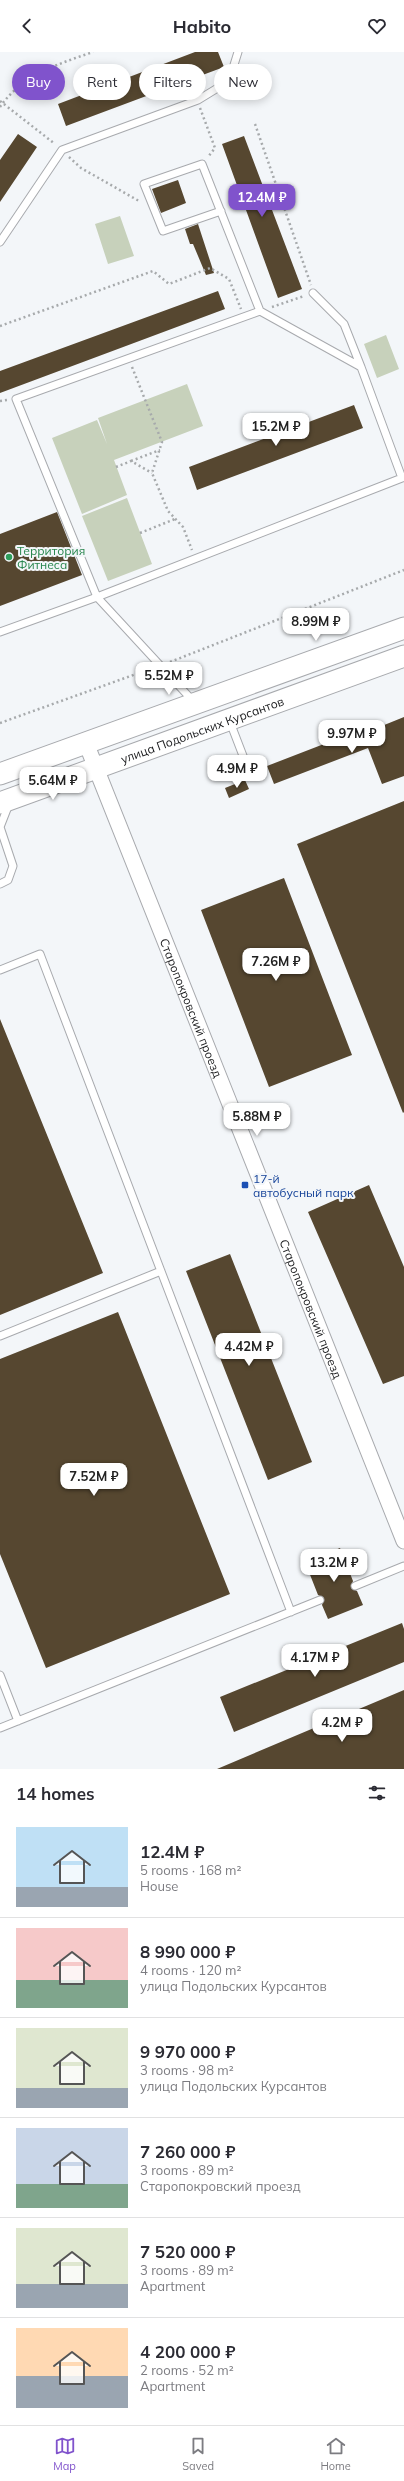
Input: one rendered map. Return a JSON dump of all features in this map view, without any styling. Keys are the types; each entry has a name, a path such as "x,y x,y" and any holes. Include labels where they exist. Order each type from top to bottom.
{"main road":[{"path":"0,774 404,628"},
{"name":"улица Подольских Курсантов","path":"6,801 404,656"}],"street":[{"name":"Старопокровский проезд","path":"86,743 404,1541"}],"lane":[{"path":"206,95 230,81 238,52"},
{"path":"0,242 62,150 198,100"},
{"path":"221,211 163,231 144,184 202,164 221,211 260,311 361,367"},
{"path":"0,632 403,480 344,324 313,293"},
{"path":"196,704 97,596 16,399 128,357 260,311"},
{"path":"229,720 250,774"},
{"path":"0,884 8,880 13,866 0,827 6,801"},
{"path":"0,970 40,954 291,1612"},
{"path":"0,1336 161,1271"},
{"path":"355,1586 404,1566"},
{"path":"0,1728 320,1600"},
{"path":"0,1675 18,1721"}],"path":[{"path":"0,107 1,102 24,82 37,74 93,52"},
{"path":"198,100 215,148 202,164"},
{"path":"1,102 62,150 81,168 154,208"},
{"path":"255,124 313,293 260,311"},
{"path":"0,326 153,271 169,284 210,268 229,280 244,316"},
{"path":"128,357 162,442 152,473"},
{"path":"116,467 160,450"},
{"path":"131,461 152,473 168,511 183,527 196,559"},
{"path":"140,533 175,519"},
{"path":"0,723 160,665 404,570"}],"green space":[{"path":"120,216 134,256 108,264 95,224"},
{"path":"386,335 399,369 377,378 364,344"},
{"path":"187,384 203,426 114,460 127,495 82,514 52,438 97,420 107,444 98,418"},
{"path":"127,498 152,564 108,581 82,516"}],"building":[{"path":"195,52 218,52 223,64 214,64 214,71 206,74 206,64 163,64"},
{"path":"139,73 139,99 66,126 58,104 73,98 73,100 131,100 131,76"},
{"path":"18,134 37,147 0,202 0,160"},
{"path":"244,136 302,289 278,298 222,144"},
{"path":"178,180 186,203 161,213 152,189"},
{"path":"198,224 214,273 206,275 193,244 190,244 185,229"},
{"path":"218,291 225,309 0,393 0,371"},
{"path":"354,405 363,428 197,490 189,467"},
{"path":"57,512 82,575 0,606 0,534"},
{"path":"404,717 404,776 382,784 368,748 274,784 267,766 355,732 357,736"},
{"path":"245,780 249,789 229,798 225,788"},
{"path":"404,801 404,1112 403,1113 297,844"},
{"path":"284,878 352,1055 269,1087 201,910"},
{"path":"0,1019 103,1273 0,1315"},
{"path":"369,1185 404,1267 404,1376 383,1384 308,1212"},
{"path":"230,1254 312,1462 268,1480 186,1271"},
{"path":"118,1312 230,1594 46,1668 0,1554 0,1359"},
{"path":"340,1548 353,1581 351,1588 357,1591 363,1605 328,1619 322,1605 324,1598 318,1595 305,1562"},
{"path":"402,1623 404,1629 404,1662 234,1732 220,1697"},
{"path":"404,1690 404,1769 217,1769"}],"place":[{"name":"Территория Фитнеса","path":"9,557"},
{"name":"17-й автобусный парк","path":"245,1185"}]}
